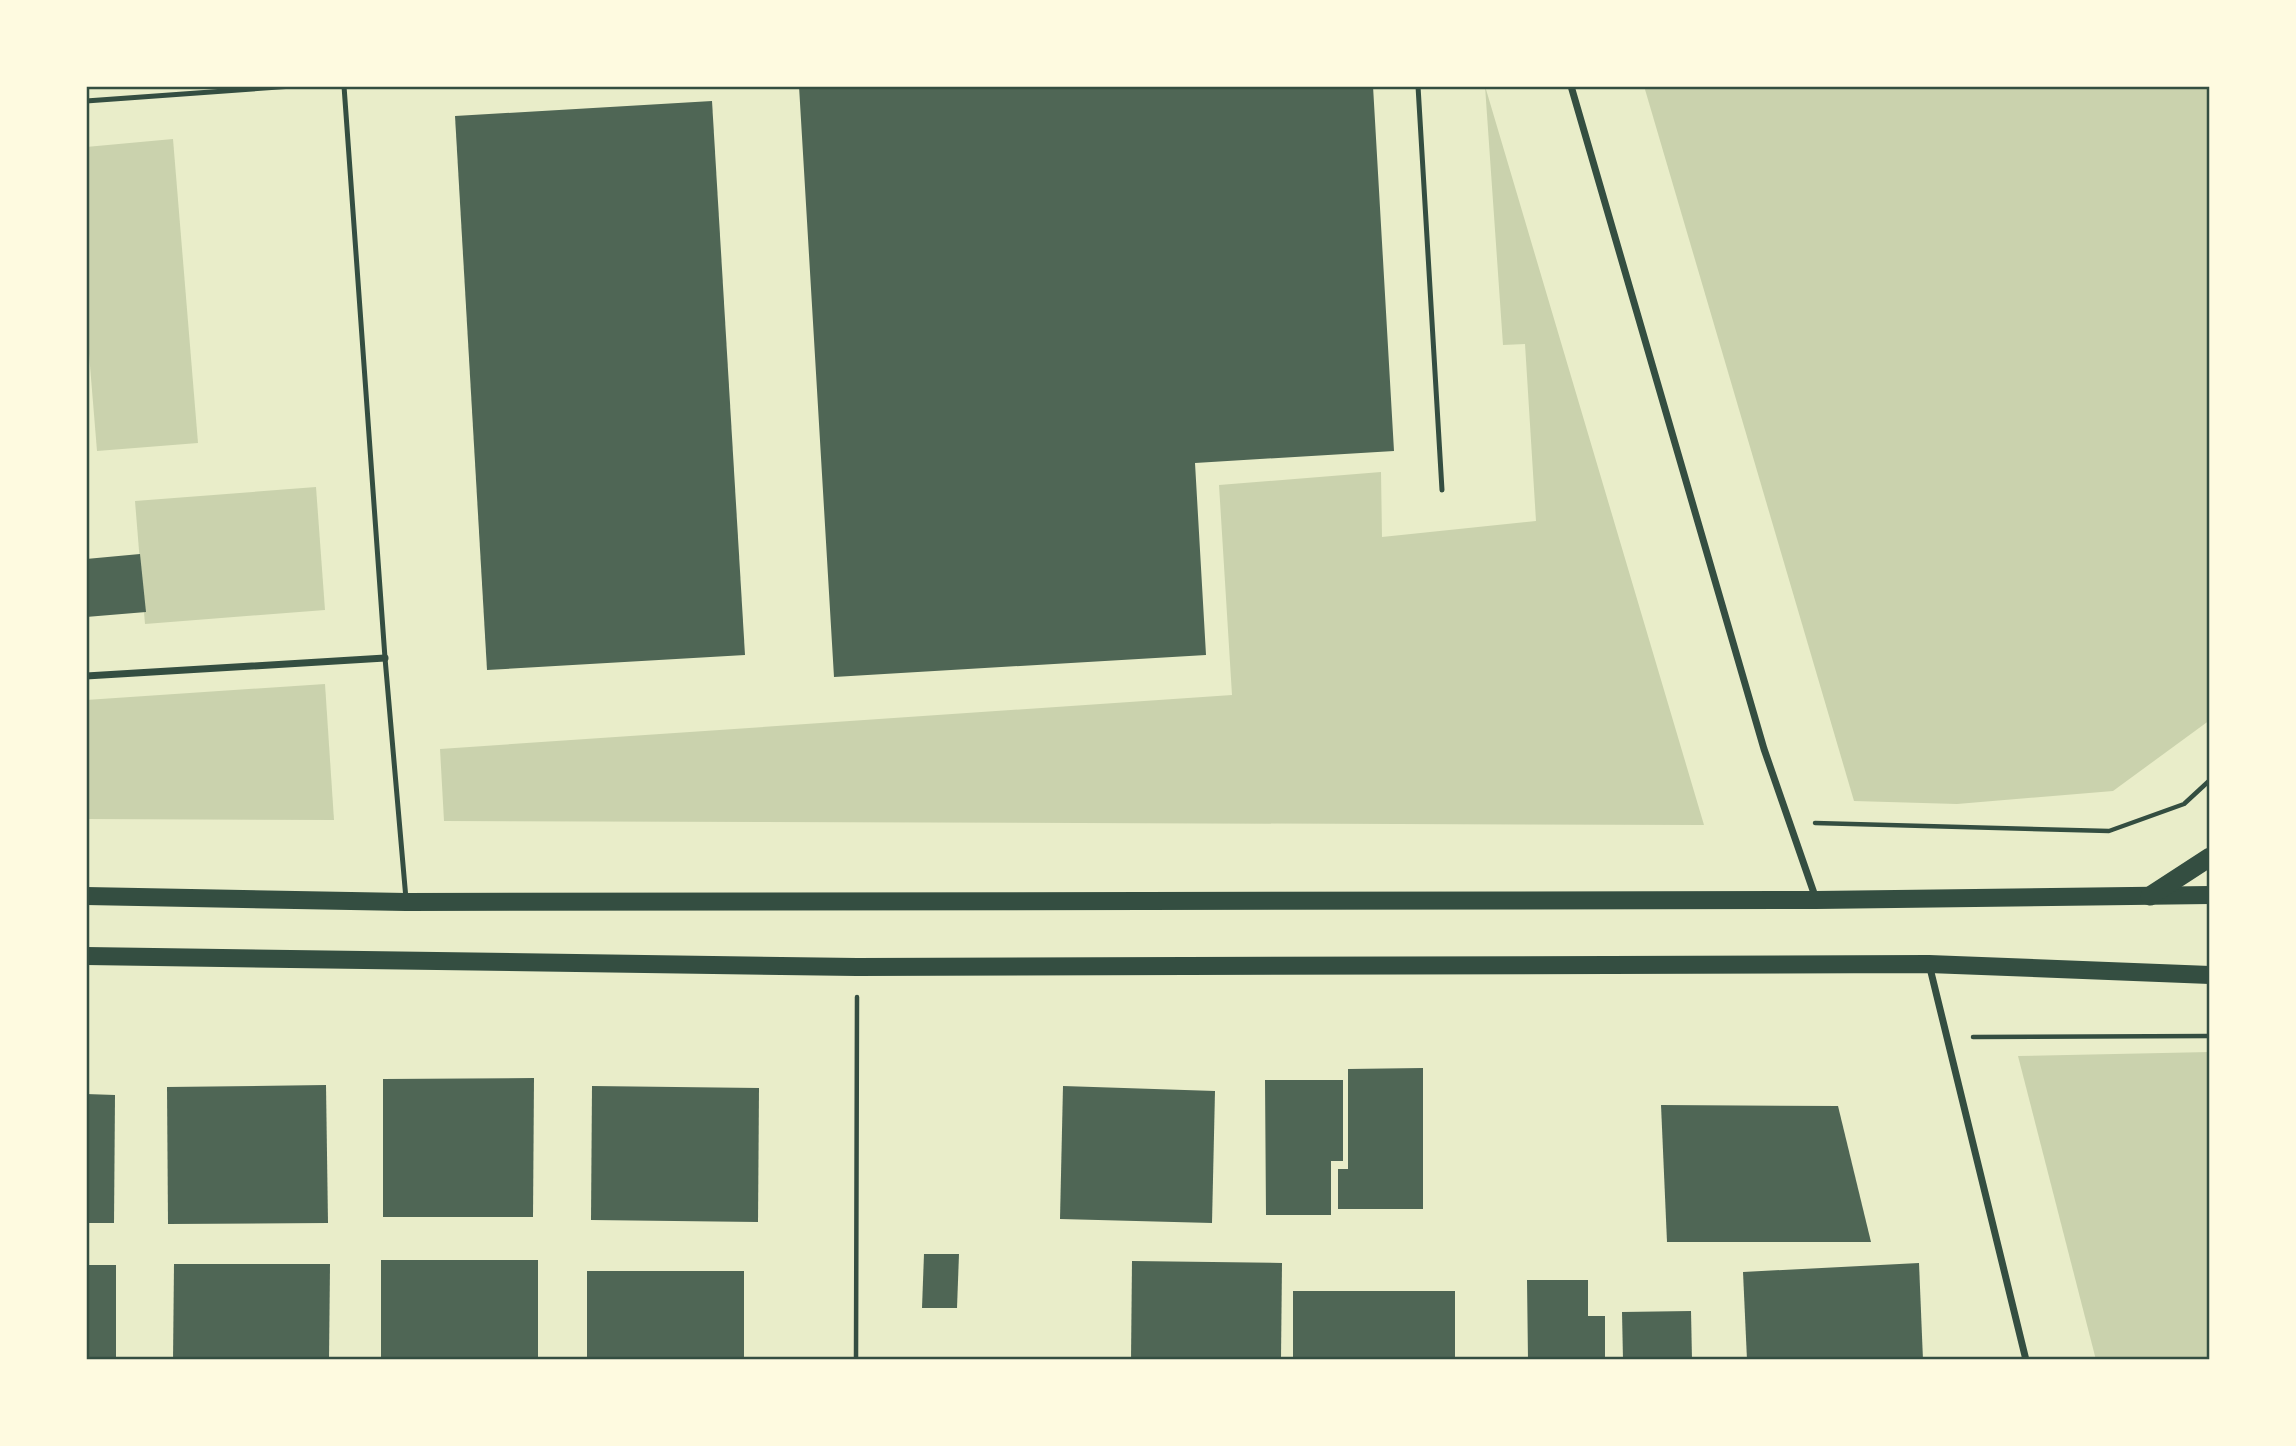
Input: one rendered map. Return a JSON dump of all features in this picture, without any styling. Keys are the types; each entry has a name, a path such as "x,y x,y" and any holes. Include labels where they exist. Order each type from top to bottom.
{"highway":[{"path":"2150,896 2210,857"}],"main road":[{"path":"86,896 406,902 1816,900 2210,895"},
{"path":"86,956 857,967 1929,964 2210,975"}],"street":[{"path":"1571,86 1764,749 1816,900"},
{"path":"86,676 386,658"},
{"path":"1929,964 2026,1360"}],"lane":[{"path":"86,101 293,86"},
{"path":"344,86 406,902"},
{"path":"1418,86 1441,490"}],"path":[{"path":"1790,822 2109,831 2184,804 2210,780"},
{"path":"856,1360 857,967"},
{"path":"1947,1037 2210,1036"}],"green space":[{"path":"1485,86 1704,825 444,821 440,749 1232,695 1219,485 1381,472 1382,537 1536,521 1525,344 1503,345"},
{"path":"1644,86 2210,86 2210,720 2113,791 1957,804 1854,801"},
{"path":"173,139 198,443 97,451 86,317 86,147"},
{"path":"316,487 325,610 145,624 135,501"},
{"path":"325,684 334,820 86,819 86,700"},
{"path":"2210,1052 2210,1360 2096,1360 2018,1056"}],"building":[{"path":"799,86 1373,86 1394,451 1195,463 1206,655 834,677"},
{"path":"712,101 745,655 487,670 455,116"},
{"path":"140,554 146,612 86,617 86,559"},
{"path":"1423,1068 1423,1209 1338,1209 1338,1169 1348,1169 1348,1069"},
{"path":"534,1078 533,1217 383,1217 383,1079"},
{"path":"1265,1080 1343,1080 1343,1161 1331,1161 1331,1215 1266,1215"},
{"path":"326,1085 328,1223 168,1224 167,1087"},
{"path":"592,1086 759,1088 758,1222 591,1220"},
{"path":"1063,1086 1215,1091 1212,1223 1060,1219"},
{"path":"86,1094 115,1095 114,1223 86,1223"},
{"path":"1661,1105 1838,1106 1871,1242 1667,1242"},
{"path":"924,1254 959,1254 957,1308 922,1308"},
{"path":"381,1260 538,1260 538,1360 381,1360"},
{"path":"1132,1261 1282,1263 1281,1360 1131,1360"},
{"path":"1919,1263 1923,1360 1747,1360 1743,1272"},
{"path":"174,1264 330,1264 329,1360 173,1360"},
{"path":"86,1265 116,1265 116,1360 86,1360"},
{"path":"587,1271 744,1271 744,1360 587,1360"},
{"path":"1527,1280 1588,1280 1588,1316 1605,1316 1605,1360 1528,1360"},
{"path":"1293,1291 1455,1291 1455,1360 1293,1360"},
{"path":"1691,1311 1692,1360 1623,1360 1622,1312"}]}
